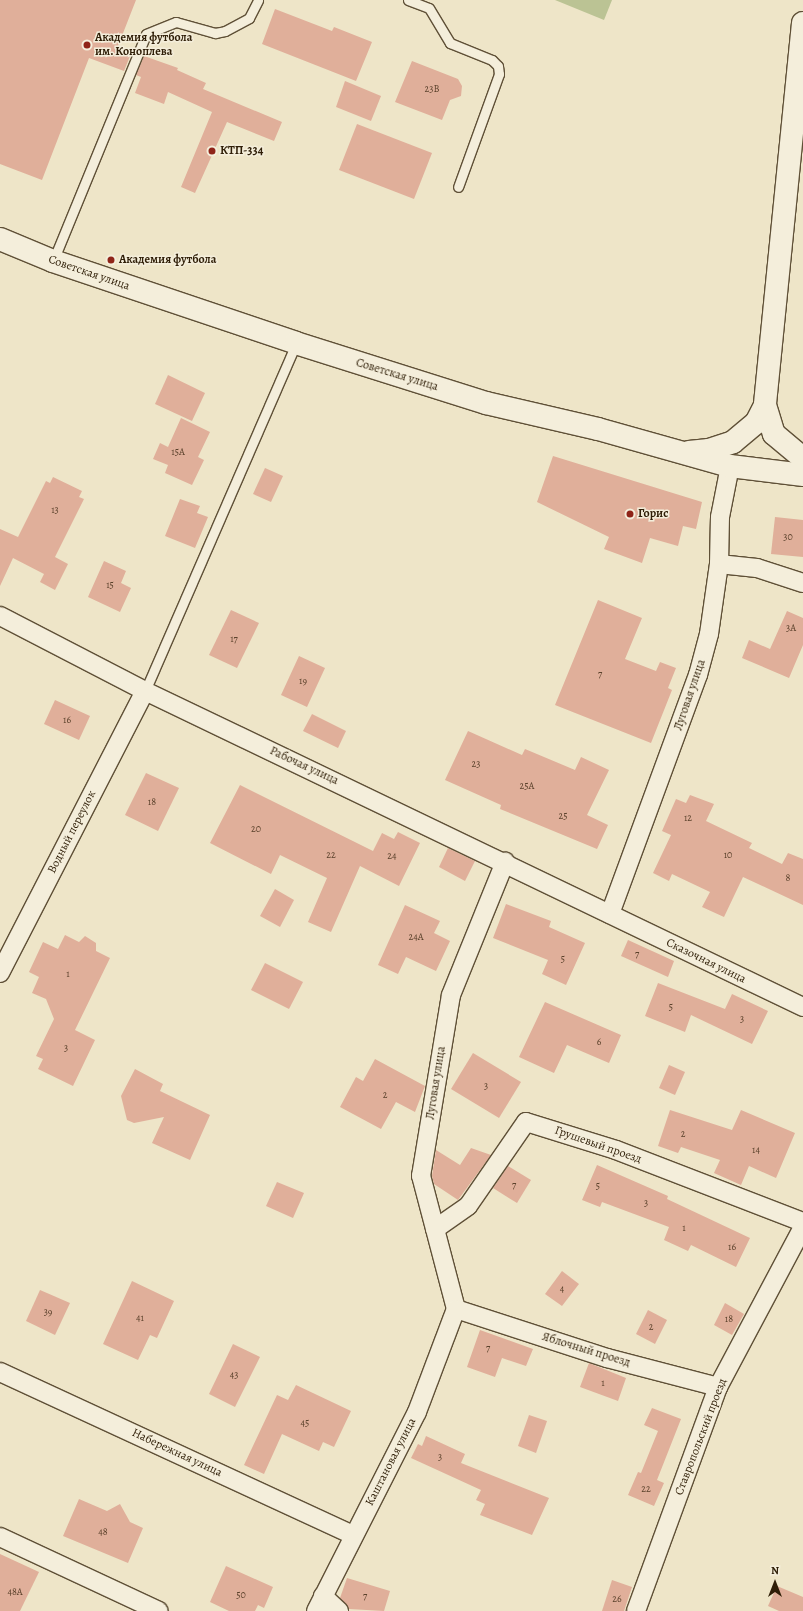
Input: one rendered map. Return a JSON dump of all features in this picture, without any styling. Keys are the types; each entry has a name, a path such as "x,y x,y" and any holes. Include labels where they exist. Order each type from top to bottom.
{"main road":[{"path":"680,454 709,450 733,442 756,423 765,405 803,23"},
{"name":"Советская улица","path":"0,239 53,261 296,343 486,403 598,429 680,454 730,466 803,475"},
{"path":"765,405 774,434 803,458"}],"street":[{"name":"Луговая улица","path":"610,914 698,675 710,634 719,564 720,517 730,466"},
{"path":"719,564 758,568 803,583"},
{"name":"Рабочая улица","path":"0,616 145,691 505,862 610,914"},
{"name":"Водный переулок","path":"0,973 145,691"},
{"name":"Луговая улица","path":"456,1309 421,1176 451,996 505,862"},
{"name":"Сказочная улица","path":"610,914 803,1007"},
{"name":"Грушевый проезд","path":"435,1229 468,1206 526,1122 616,1150 803,1222"},
{"name":"Ставропольский проезд","path":"636,1611 718,1387 803,1227"},
{"name":"Яблочный проезд","path":"456,1309 607,1358 718,1387"},
{"name":"Каштановая улица","path":"320,1604 353,1534 417,1412 456,1309"},
{"name":"Набережная улица","path":"0,1372 353,1534"},
{"path":"0,1537 159,1611"},
{"path":"320,1604 339,1611"}],"lane":[{"path":"53,261 146,34 176,22 215,33 225,31 250,18 258,0"},
{"path":"408,0 429,8 450,43 492,60 498,66 499,74 458,187"},
{"path":"145,691 296,343"}],"green space":[{"path":"555,0 612,0 604,20"}],"building":[{"path":"0,0 136,0 118,46 132,51 124,71 89,58 42,180 0,164"},
{"path":"275,9 332,31 334,27 372,42 356,81 262,44"},
{"path":"144,56 178,68 177,70 206,83 203,89 282,122 274,141 227,122 195,193 181,187 212,112 168,92 164,104 135,93 141,77 136,75"},
{"path":"412,61 458,79 462,86 461,96 450,100 442,120 395,102"},
{"path":"345,81 381,96 371,121 336,107"},
{"path":"357,124 432,153 414,199 339,170"},
{"path":"168,375 205,393 192,421 155,404"},
{"path":"181,418 210,432 198,457 204,460 192,485 165,473 168,465 153,459 160,443 168,447"},
{"name":"Горис","path":"553,456 702,502 696,529 683,526 678,546 650,538 642,563 604,549 609,537 537,502"},
{"path":"265,468 283,476 271,502 253,494"},
{"path":"53,477 82,491 79,497 84,499 55,557 68,564 55,590 40,582 44,574 13,558 0,586 0,529 18,537 46,481 50,483"},
{"path":"180,499 200,506 197,513 208,517 195,548 165,536"},
{"path":"775,517 803,520 803,557 771,554"},
{"path":"104,561 126,571 121,583 131,588 120,612 88,597"},
{"path":"598,600 642,618 625,659 656,671 660,662 676,668 668,688 672,690 651,743 555,705"},
{"path":"231,610 259,623 237,668 209,655"},
{"path":"787,611 803,618 803,645 789,678 742,658 749,640 770,649"},
{"path":"299,656 325,668 307,707 281,695"},
{"path":"55,700 90,716 79,740 44,724"},
{"path":"312,714 346,731 338,748 303,731"},
{"path":"468,731 522,755 525,749 575,770 581,757 609,770 587,815 608,825 597,849 500,809 501,805 445,780"},
{"path":"146,773 179,788 158,831 125,815"},
{"path":"240,785 373,851 382,833 394,839 398,832 420,843 399,886 360,866 331,932 308,922 327,878 280,855 271,874 210,843"},
{"path":"690,795 714,804 706,821 752,843 749,848 782,864 788,853 803,859 803,905 743,877 724,917 702,907 710,892 672,874 669,881 653,873 671,835 662,831 676,799 686,803"},
{"path":"448,848 475,861 465,881 439,867"},
{"path":"275,889 294,900 280,927 260,916"},
{"path":"506,904 551,921 549,927 585,943 566,985 542,974 548,960 493,938"},
{"path":"405,905 440,921 434,933 450,941 436,971 406,957 398,974 378,965"},
{"path":"65,935 79,942 85,936 96,943 96,951 110,958 75,1030 95,1040 73,1086 38,1069 43,1059 36,1056 54,1019 46,999 32,993 39,977 29,972 43,942 58,949"},
{"path":"628,940 674,961 668,977 621,956"},
{"path":"265,963 303,982 289,1009 251,990"},
{"path":"658,983 725,1009 732,994 768,1011 752,1044 691,1015 685,1032 645,1016"},
{"path":"545,1002 621,1035 609,1063 567,1045 554,1073 519,1057"},
{"path":"473,1053 521,1082 499,1118 451,1089"},
{"path":"375,1059 425,1086 415,1112 396,1102 381,1129 340,1107 356,1077 363,1081"},
{"path":"669,1065 685,1072 675,1095 659,1088"},
{"path":"135,1069 163,1084 160,1091 210,1115 190,1160 152,1143 164,1117 134,1123 127,1120 121,1096"},
{"path":"670,1110 732,1130 741,1110 795,1133 776,1178 749,1166 741,1185 714,1173 720,1160 681,1147 678,1153 658,1146"},
{"path":"471,1148 491,1155 458,1200 434,1184 432,1176 436,1150 460,1165"},
{"path":"597,1165 668,1196 667,1199 750,1238 736,1267 691,1245 688,1251 664,1240 669,1227 602,1202 600,1207 582,1200"},
{"path":"508,1166 531,1180 517,1203 493,1188"},
{"path":"277,1182 304,1193 293,1218 266,1206"},
{"path":"562,1271 579,1284 562,1306 545,1294"},
{"path":"132,1281 174,1301 157,1338 150,1335 138,1360 103,1344"},
{"path":"40,1290 70,1303 55,1335 26,1321"},
{"path":"725,1303 744,1314 732,1335 714,1325"},
{"path":"648,1310 667,1320 655,1344 636,1334"},
{"path":"480,1330 533,1349 526,1366 502,1358 495,1377 467,1367"},
{"path":"233,1344 260,1357 235,1407 209,1394"},
{"path":"589,1363 626,1378 618,1401 580,1387"},
{"path":"296,1385 351,1411 334,1447 323,1442 319,1451 282,1434 264,1474 244,1465 277,1395 288,1400"},
{"path":"652,1408 681,1419 657,1480 664,1483 654,1506 628,1495 638,1472 641,1473 658,1431 644,1425"},
{"path":"529,1415 547,1421 536,1453 518,1446"},
{"path":"426,1436 465,1454 461,1463 549,1498 532,1535 480,1515 485,1504 476,1500 481,1490 411,1458 418,1444 422,1446"},
{"path":"79,1499 107,1511 120,1504 130,1522 143,1528 128,1563 63,1536"},
{"path":"0,1554 39,1572 20,1611 0,1611"},
{"path":"226,1566 273,1587 264,1608 258,1605 255,1611 229,1611 210,1602"},
{"path":"347,1578 390,1591 384,1611 349,1609 340,1598"},
{"path":"612,1580 632,1587 624,1611 602,1611"},
{"path":"777,1586 803,1597 803,1611 779,1611 768,1606"}],"place":[{"name":"Академия футбола им. Коноплева","path":"87,45"},
{"name":"КТП-334","path":"212,151"},
{"name":"Академия футбола","path":"111,260"},
{"name":"Горис","path":"630,514"}]}
